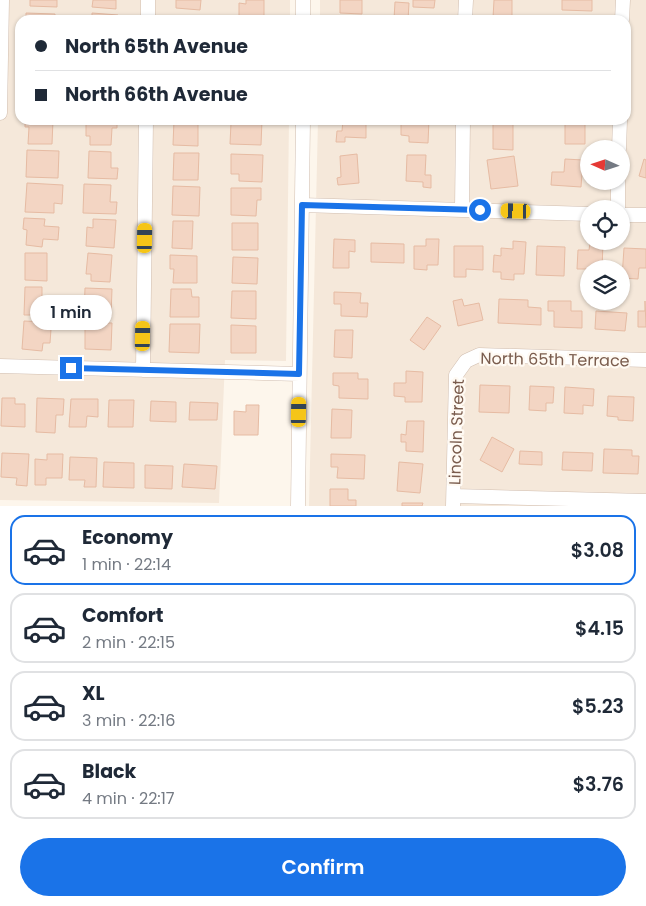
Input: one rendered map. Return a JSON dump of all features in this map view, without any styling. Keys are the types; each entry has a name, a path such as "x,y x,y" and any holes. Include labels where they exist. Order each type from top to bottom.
{"street":[{"path":"0,113 2,0"},
{"path":"148,0 148,15"},
{"path":"303,0 303,15"},
{"path":"465,15 466,0"},
{"path":"622,15 623,0"},
{"path":"143,370 146,125"},
{"path":"298,506 303,125"},
{"path":"462,210 463,125"},
{"path":"619,140 620,125"},
{"path":"302,205 580,214"},
{"path":"630,215 646,215"},
{"name":"North 65th Terrace","path":"466,361 479,355 646,360"},
{"name":"Lincoln Street","path":"453,501 456,375 466,361"},
{"path":"0,366 299,374"},
{"path":"453,501 646,501"}],"shaded area":[{"path":"0,0 290,0 290,15 15,15 15,125 289,125 286,361 225,360 219,503 0,500"},
{"path":"320,0 646,0 646,506 309,506 318,125 631,125 631,15 320,15"}],"building":[{"path":"30,0 57,0 57,7 30,6"},
{"path":"93,0 116,0 116,9 92,7"},
{"path":"176,0 201,0 200,10 176,8"},
{"path":"246,0 264,0 264,15 239,15 239,3 246,4"},
{"path":"340,0 362,0 362,14 340,13"},
{"path":"413,0 435,0 434,8 413,7"},
{"path":"494,0 512,0 512,15 493,15"},
{"path":"562,0 592,0 592,11 562,10"},
{"path":"395,2 409,3 408,15 394,15"},
{"path":"26,13 55,14 55,15 26,15"},
{"path":"92,13 118,15 92,15"},
{"path":"25,125 53,125 52,144 28,144 29,127 25,127"},
{"path":"86,125 117,125 117,128 112,128 111,145 90,145 90,136 86,136"},
{"path":"174,125 198,125 198,146 173,145"},
{"path":"231,125 262,125 261,145 230,144"},
{"path":"343,125 366,125 366,138 345,137 345,142 336,142 337,131 342,131"},
{"path":"401,125 429,125 428,143 409,142 409,136 401,135"},
{"path":"493,125 513,125 513,150 493,149"},
{"path":"565,125 585,125 585,140 580,140 580,144 565,144"},
{"path":"27,150 59,151 58,178 26,177"},
{"path":"89,151 111,152 111,168 118,168 117,179 88,178"},
{"path":"174,153 199,153 198,180 173,180"},
{"path":"231,154 263,155 262,182 239,181 239,174 231,174"},
{"path":"357,154 359,183 338,185 337,178 341,177 340,156"},
{"path":"407,155 426,155 425,175 431,175 431,188 423,187 423,182 406,181"},
{"path":"514,156 518,186 491,189 487,160"},
{"path":"565,159 580,160 580,187 551,185 552,172 564,172"},
{"path":"644,159 646,160 646,178 639,176"},
{"path":"27,183 63,185 62,204 54,203 54,213 25,212"},
{"path":"84,184 111,185 110,202 117,202 116,214 83,213"},
{"path":"173,186 200,187 199,216 172,215"},
{"path":"231,188 261,188 261,200 257,200 256,216 231,215"},
{"path":"24,218 45,219 44,226 59,227 58,240 43,239 42,247 26,245 27,230 23,229"},
{"path":"93,219 116,220 114,248 86,246 87,227 93,228"},
{"path":"173,221 193,221 192,249 172,248"},
{"path":"232,223 258,223 258,250 232,250"},
{"path":"334,239 355,240 355,252 349,251 349,268 333,268"},
{"path":"426,239 439,239 438,265 427,265 427,270 414,269 414,246 426,246"},
{"path":"513,241 526,242 524,274 514,274 514,280 501,279 501,272 493,272 494,255 501,256 501,248 513,249"},
{"path":"371,243 404,244 404,263 371,262"},
{"path":"454,246 483,246 483,270 466,269 466,277 454,277"},
{"path":"537,246 565,247 564,276 536,275"},
{"path":"646,249 646,268 639,268 638,279 630,278 630,260 623,260 624,250"},
{"path":"578,250 603,250 602,260 580,260 580,269 577,269"},
{"path":"25,253 47,253 47,281 25,280"},
{"path":"88,253 112,255 110,282 91,281 91,274 86,274"},
{"path":"170,255 197,256 197,283 173,283 174,269 170,269"},
{"path":"233,257 258,258 257,284 232,283"},
{"path":"25,287 42,287 42,315 24,315"},
{"path":"85,288 112,289 111,316 84,316"},
{"path":"171,289 191,289 192,297 199,297 199,317 170,317"},
{"path":"232,291 256,291 256,319 231,318"},
{"path":"334,292 361,293 360,303 368,303 367,317 341,316 341,304 334,304"},
{"path":"462,299 464,306 479,303 483,320 458,326 453,301"},
{"path":"499,299 528,300 528,307 541,308 541,325 498,323"},
{"path":"548,301 571,301 571,311 582,311 582,328 554,327 554,311 548,311"},
{"path":"645,301 646,327 638,327 638,311 645,311"},
{"path":"596,311 627,313 625,331 595,329"},
{"path":"427,317 441,326 424,350 410,340"},
{"path":"24,321 44,322 44,328 51,329 50,343 43,343 42,351 22,349"},
{"path":"85,323 112,323 111,350 85,349"},
{"path":"170,324 200,324 199,353 169,352"},
{"path":"231,325 256,326 256,353 231,353"},
{"path":"335,330 353,330 352,358 334,357"},
{"path":"406,371 423,372 422,402 405,402 405,397 394,396 394,383 406,383"},
{"path":"333,373 358,373 358,379 368,379 368,399 339,398 339,386 333,385"},
{"path":"480,385 510,386 509,413 479,412"},
{"path":"530,386 554,387 553,403 546,403 546,411 529,410"},
{"path":"565,387 594,389 593,406 583,405 583,414 564,413"},
{"path":"608,396 634,397 633,421 618,420 618,417 607,416"},
{"path":"2,398 15,398 15,404 25,404 25,427 1,426"},
{"path":"37,398 64,399 63,415 56,415 55,433 36,432"},
{"path":"71,399 98,399 98,417 87,416 86,427 69,427"},
{"path":"109,400 134,400 133,427 108,427"},
{"path":"151,401 176,402 176,422 150,421"},
{"path":"190,402 218,403 217,420 189,420"},
{"path":"246,405 259,405 258,435 234,435 234,411 246,412"},
{"path":"332,409 352,410 351,438 331,438"},
{"path":"407,421 424,421 423,452 406,451 406,442 401,442 401,434 406,435"},
{"path":"492,437 514,449 502,472 480,460"},
{"path":"604,449 632,450 632,456 639,456 638,474 603,473"},
{"path":"520,451 542,452 542,465 519,464"},
{"path":"563,452 593,453 592,471 562,470"},
{"path":"2,453 29,454 27,486 16,485 17,478 1,477"},
{"path":"47,454 63,454 62,478 46,478 46,485 35,485 35,459 47,460"},
{"path":"331,454 365,455 364,479 337,478 338,467 331,467"},
{"path":"70,457 97,458 96,487 84,487 85,480 69,480"},
{"path":"104,462 134,463 134,488 103,487"},
{"path":"399,462 423,464 420,493 397,491"},
{"path":"184,464 217,466 215,489 182,487"},
{"path":"145,465 173,466 172,489 145,488"},
{"path":"330,489 348,489 348,500 356,500 356,506 330,506"},
{"path":"402,503 423,503 422,506 402,506"}],"route":[{"path":"71,368 299,374 302,205 480,210"}]}
